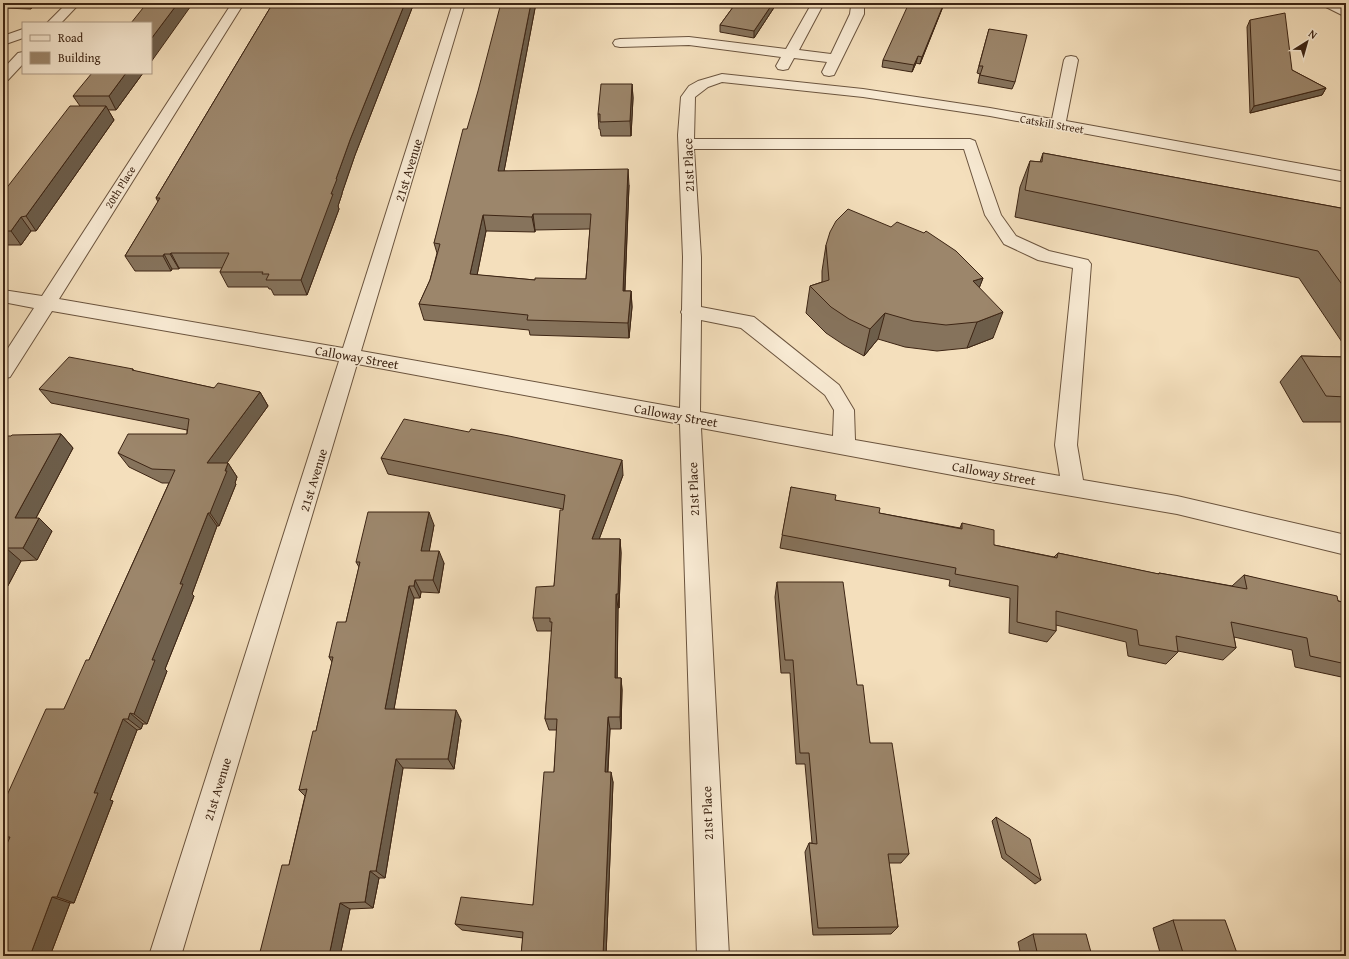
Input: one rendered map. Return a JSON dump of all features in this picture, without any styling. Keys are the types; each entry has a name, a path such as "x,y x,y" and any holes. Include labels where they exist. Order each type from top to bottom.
{"street":[{"path":"55,22 74,3"},
{"name":"20th Place","path":"3,372 238,3"},
{"name":"21st Avenue","path":"165,956 459,3"},
{"path":"765,82 790,54 818,3"},
{"path":"821,88 857,14 858,5 855,3"},
{"path":"1329,3 1346,13"},
{"path":"10,26 22,28"},
{"path":"3,41 22,32"},
{"path":"620,43 689,40 835,60"},
{"path":"3,77 22,57"},
{"path":"1058,125 1071,60"},
{"name":"21st Place","path":"714,956 690,417 690,312 692,257 687,144 688,97 695,88 709,81 722,78 765,82"},
{"name":"Catskill Street","path":"765,82 863,93 974,110 1346,177"},
{"path":"687,144 970,144 993,215 1010,240 1044,256 1082,264 1066,445 1073,487"},
{"name":"Calloway Street","path":"3,296 351,356 1177,505 1346,545"},
{"path":"690,312 747,322 832,390 844,410 844,446"}],"building":[{"path":"147,3 178,3 152,38 152,22 132,22"},
{"path":"273,3 405,3 350,140 331,194 333,194 301,280 266,280 269,274 262,274 263,272 220,272 229,253 171,253 164,254 163,256 125,256 160,198 156,198"},
{"path":"501,3 531,3 498,171 628,169 623,291 631,291 628,323 527,320 528,315 419,304 430,280 440,244 434,243 463,129 467,129","holes":["533,214 591,214 586,279 535,278 535,280 470,274 483,215 532,217"]},
{"path":"736,3 773,3 754,31 720,25"},
{"path":"909,3 944,3 922,57 918,56 914,65 883,60"},
{"path":"1285,13 1292,70 1326,88 1254,106 1250,20"},
{"path":"989,29 1027,35 1015,82 980,75 983,66 979,66"},
{"path":"91,74 125,74 109,96 73,96"},
{"path":"601,84 632,84 630,121 600,122 600,114 598,114"},
{"path":"70,106 106,106 26,216 21,217 11,231 3,231 3,190 5,190"},
{"path":"1043,153 1346,209 1346,290 1318,251 1025,190 1030,161 1042,162"},
{"path":"848,209 891,227 897,222 924,233 926,231 956,251 983,278 973,281 1003,312 977,322 946,325 913,321 885,313 870,329 849,319 831,307 810,286 829,280 826,245 830,232 836,221"},
{"path":"1301,356 1346,357 1346,397 1326,396"},
{"path":"69,357 133,369 132,370 214,388 218,383 260,392 207,463 228,463 225,471 227,471 210,513 208,513 180,584 183,584 152,660 155,660 134,714 130,713 128,719 123,719 94,793 98,793 57,897 52,897 30,956 3,956 3,853 10,837 3,837 3,804 46,709 64,709 86,660 89,660 175,470 152,469 118,453 128,434 187,434 189,419 39,389"},
{"path":"404,419 469,432 471,429 509,436 622,460 592,539 620,539 618,594 616,594 615,678 621,678 620,717 608,717 605,772 611,772 603,956 521,956 523,932 455,924 461,897 533,905 544,772 554,772 557,719 545,719 552,622 550,622 550,618 533,618 536,587 554,586 560,510 563,510 565,495 381,458"},
{"path":"61,434 15,518 39,518 23,548 6,548 3,554 3,438 4,436 12,435"},
{"path":"791,487 836,495 835,500 880,508 879,513 962,529 962,523 994,530 994,545 1057,558 1058,553 1159,574 1247,589 1244,575 1337,596 1338,601 1346,603 1346,664 1310,656 1307,638 1231,622 1236,648 1176,636 1178,652 1139,645 1137,630 1056,611 1056,631 1017,622 1018,586 955,574 956,568 782,535"},
{"path":"368,512 429,512 421,551 439,551 433,580 415,580 414,586 409,586 385,709 456,710 448,759 396,759 376,871 370,871 365,902 340,903 329,956 259,956 282,865 289,865 307,789 299,790 313,731 316,731 333,657 329,657 337,622 346,622 360,562 356,562"},
{"path":"777,582 843,582 857,685 863,685 870,743 892,743 909,854 888,854 898,927 818,928 809,843 817,844 809,753 800,753 793,660 785,660"},
{"path":"996,817 1030,839 1041,880 1006,854"},
{"path":"1173,920 1225,920 1238,956 1184,956"},
{"path":"1033,934 1086,934 1092,956 1038,956"},
{"path":"949,954 967,956 949,956"}]}
